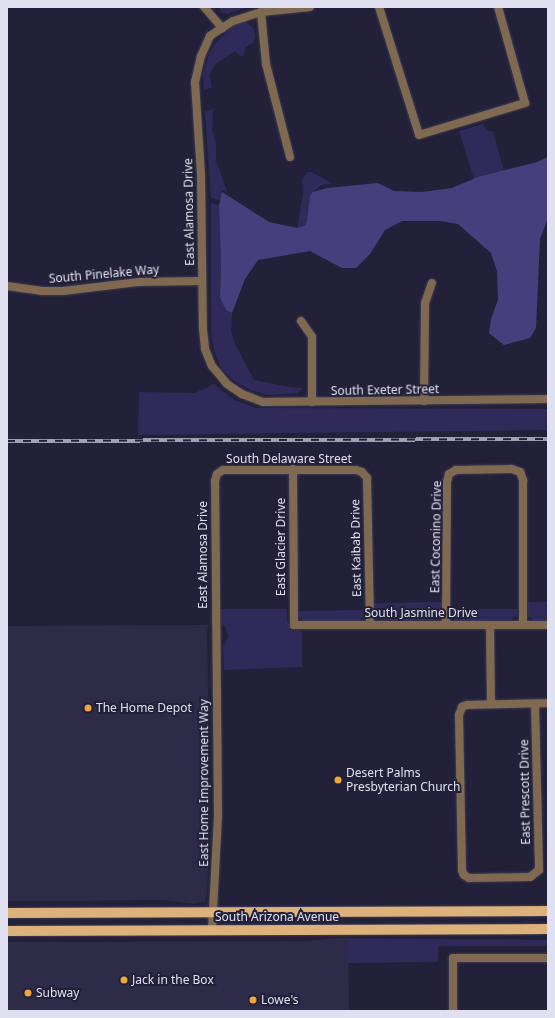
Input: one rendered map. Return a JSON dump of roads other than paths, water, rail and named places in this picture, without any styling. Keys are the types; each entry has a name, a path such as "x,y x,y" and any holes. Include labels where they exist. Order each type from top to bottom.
{"main road":[{"name":"South Arizona Avenue","path":"7,913 548,911"},
{"name":"South Arizona Avenue","path":"7,930 548,929"}],"street":[{"path":"204,7 222,28 233,21 261,12 310,7"},
{"path":"379,7 419,135 525,103 498,7"},
{"path":"261,12 266,64 290,157"},
{"name":"East Alamosa Drive","path":"222,28 210,36 200,56 195,82 201,175 202,281 205,349 212,366 228,384"},
{"name":"South Pinelake Way","path":"7,286 41,291 56,291 139,282 202,281"},
{"path":"424,401 425,303 432,283"},
{"path":"301,321 312,337 312,402"},
{"name":"South Exeter Street","path":"228,384 242,394 263,402 548,399"},
{"name":"South Delaware Street","path":"217,474 223,470 293,469 356,470 362,472"},
{"name":"East Glacier Drive","path":"293,469 294,625"},
{"name":"East Coconino Drive","path":"446,625 447,482 450,474 456,470 512,469 520,472 522,480 523,625"},
{"name":"East Kaibab Drive","path":"362,472 367,478 370,625"},
{"name":"East Alamosa Drive","path":"216,635 215,480 217,474"},
{"name":"South Jasmine Drive","path":"294,625 548,625"},
{"path":"490,626 491,704 548,703"},
{"name":"East Home Improvement Way","path":"212,930 218,816 216,635"},
{"name":"East Prescott Drive","path":"491,704 467,704 462,707 459,715 462,870 464,875 469,878 532,876 539,870 535,704"},
{"path":"453,1011 453,958 548,958"}],"railway":[{"path":"7,441 548,439"}],"place":[{"name":"The Home Depot","path":"88,708"},
{"name":"Desert Palms Presbyterian Church","path":"338,780"},
{"name":"Jack in the Box","path":"124,980"},
{"name":"Subway","path":"28,993"},
{"name":"Lowe's","path":"253,1000"}]}
